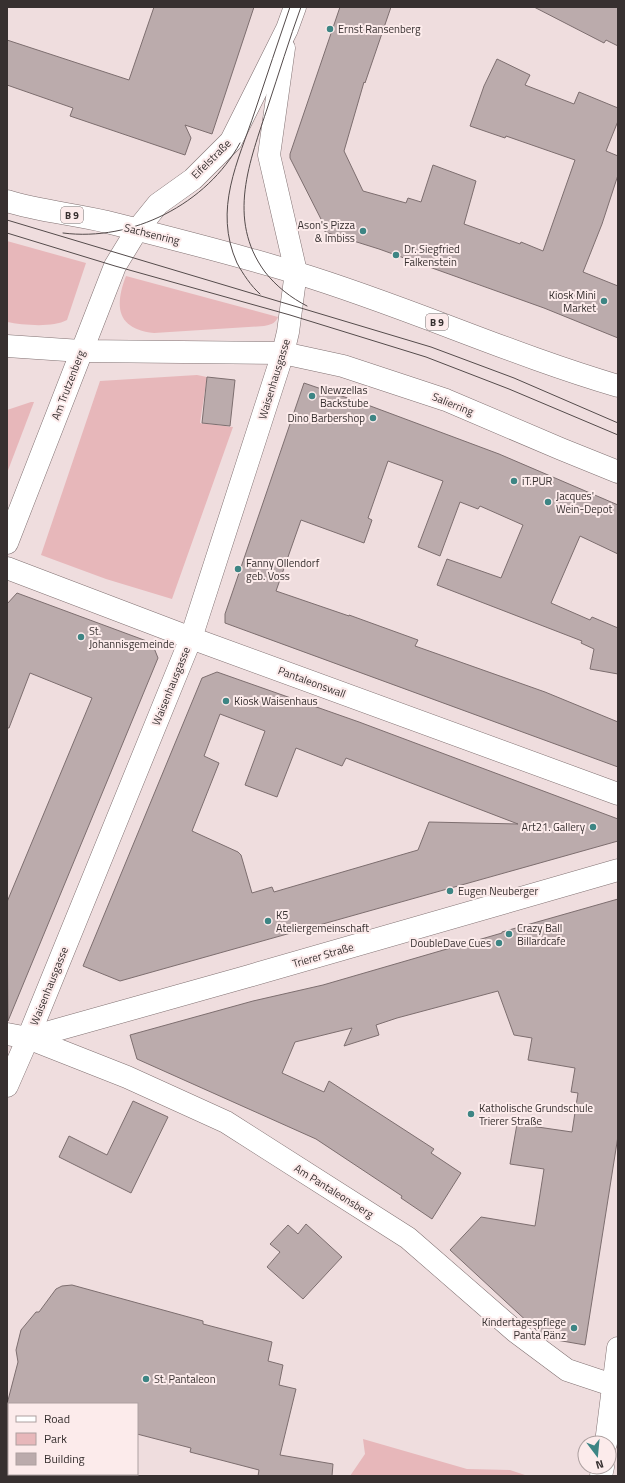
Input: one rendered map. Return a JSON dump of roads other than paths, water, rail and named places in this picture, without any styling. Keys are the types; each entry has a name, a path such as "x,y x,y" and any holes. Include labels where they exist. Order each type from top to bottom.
{"street":[{"name":"Eifelstraße","path":"140,230 158,204 193,179 231,141 287,29 295,7"},
{"name":"Eifelstraße","path":"287,29 269,156 296,272"},
{"name":"Sachsenring","path":"7,201 140,230 296,272"},
{"name":"Am Trutzenberg","path":"7,543 115,266 140,230"},
{"name":"Waisenhausgasse","path":"7,1086 191,638 283,353 288,332 296,272"},
{"name":"B 9","path":"296,272 358,292 576,374 618,386"},
{"path":"7,346 81,351 283,353"},
{"name":"Salierring","path":"283,353 343,366 446,400 561,450 618,472"},
{"name":"Pantaleonswall","path":"7,568 191,638 618,794"},
{"name":"Trierer Straße","path":"28,1038 618,870"},
{"name":"Am Pantaleonsberg","path":"7,1034 28,1038 127,1077 226,1122 408,1238 516,1332 567,1370 616,1386"},
{"path":"607,1435 616,1386 618,1348"}],"tram line":[{"path":"260,294 247,280 237,263 230,243 227,224 228,205 236,167 290,7"},
{"path":"301,7 254,148 245,190 244,211 246,231 253,252 265,272 284,291 307,306"},
{"path":"63,233 89,234 115,231 141,225 165,214 188,201 208,184 226,165 240,143"},
{"path":"7,220 431,347 514,378 618,423"},
{"path":"7,233 115,266 290,315 426,357 509,389 618,435"}],"place":[{"name":"Ernst Ransenberg","path":"330,29"},
{"name":"Ason's Pizza & Imbiss","path":"363,231"},
{"name":"Dr. Siegfried Falkenstein","path":"396,255"},
{"name":"Kiosk Mini Market","path":"604,301"},
{"name":"Newzellas Backstube","path":"312,396"},
{"name":"Dino Barbershop","path":"373,418"},
{"name":"iT.PUR","path":"514,481"},
{"name":"Jacques' Wein-Depot","path":"548,502"},
{"name":"Fanny Ollendorf geb. Voss","path":"238,569"},
{"name":"St. Johannisgemeinde","path":"81,637"},
{"name":"Kiosk Waisenhaus","path":"226,701"},
{"name":"Art21. Gallery","path":"593,827"},
{"name":"Eugen Neuberger","path":"450,891"},
{"name":"K5 Ateliergemeinschaft","path":"268,921"},
{"name":"Crazy Ball Billardcafe","path":"509,934"},
{"name":"DoubleDave Cues","path":"499,943"},
{"name":"Katholische Grundschule Trierer Straße","path":"471,1114"},
{"name":"Kindertagespflege Panta Pänz","path":"574,1328"},
{"name":"St. Pantaleon","path":"146,1379"}]}
